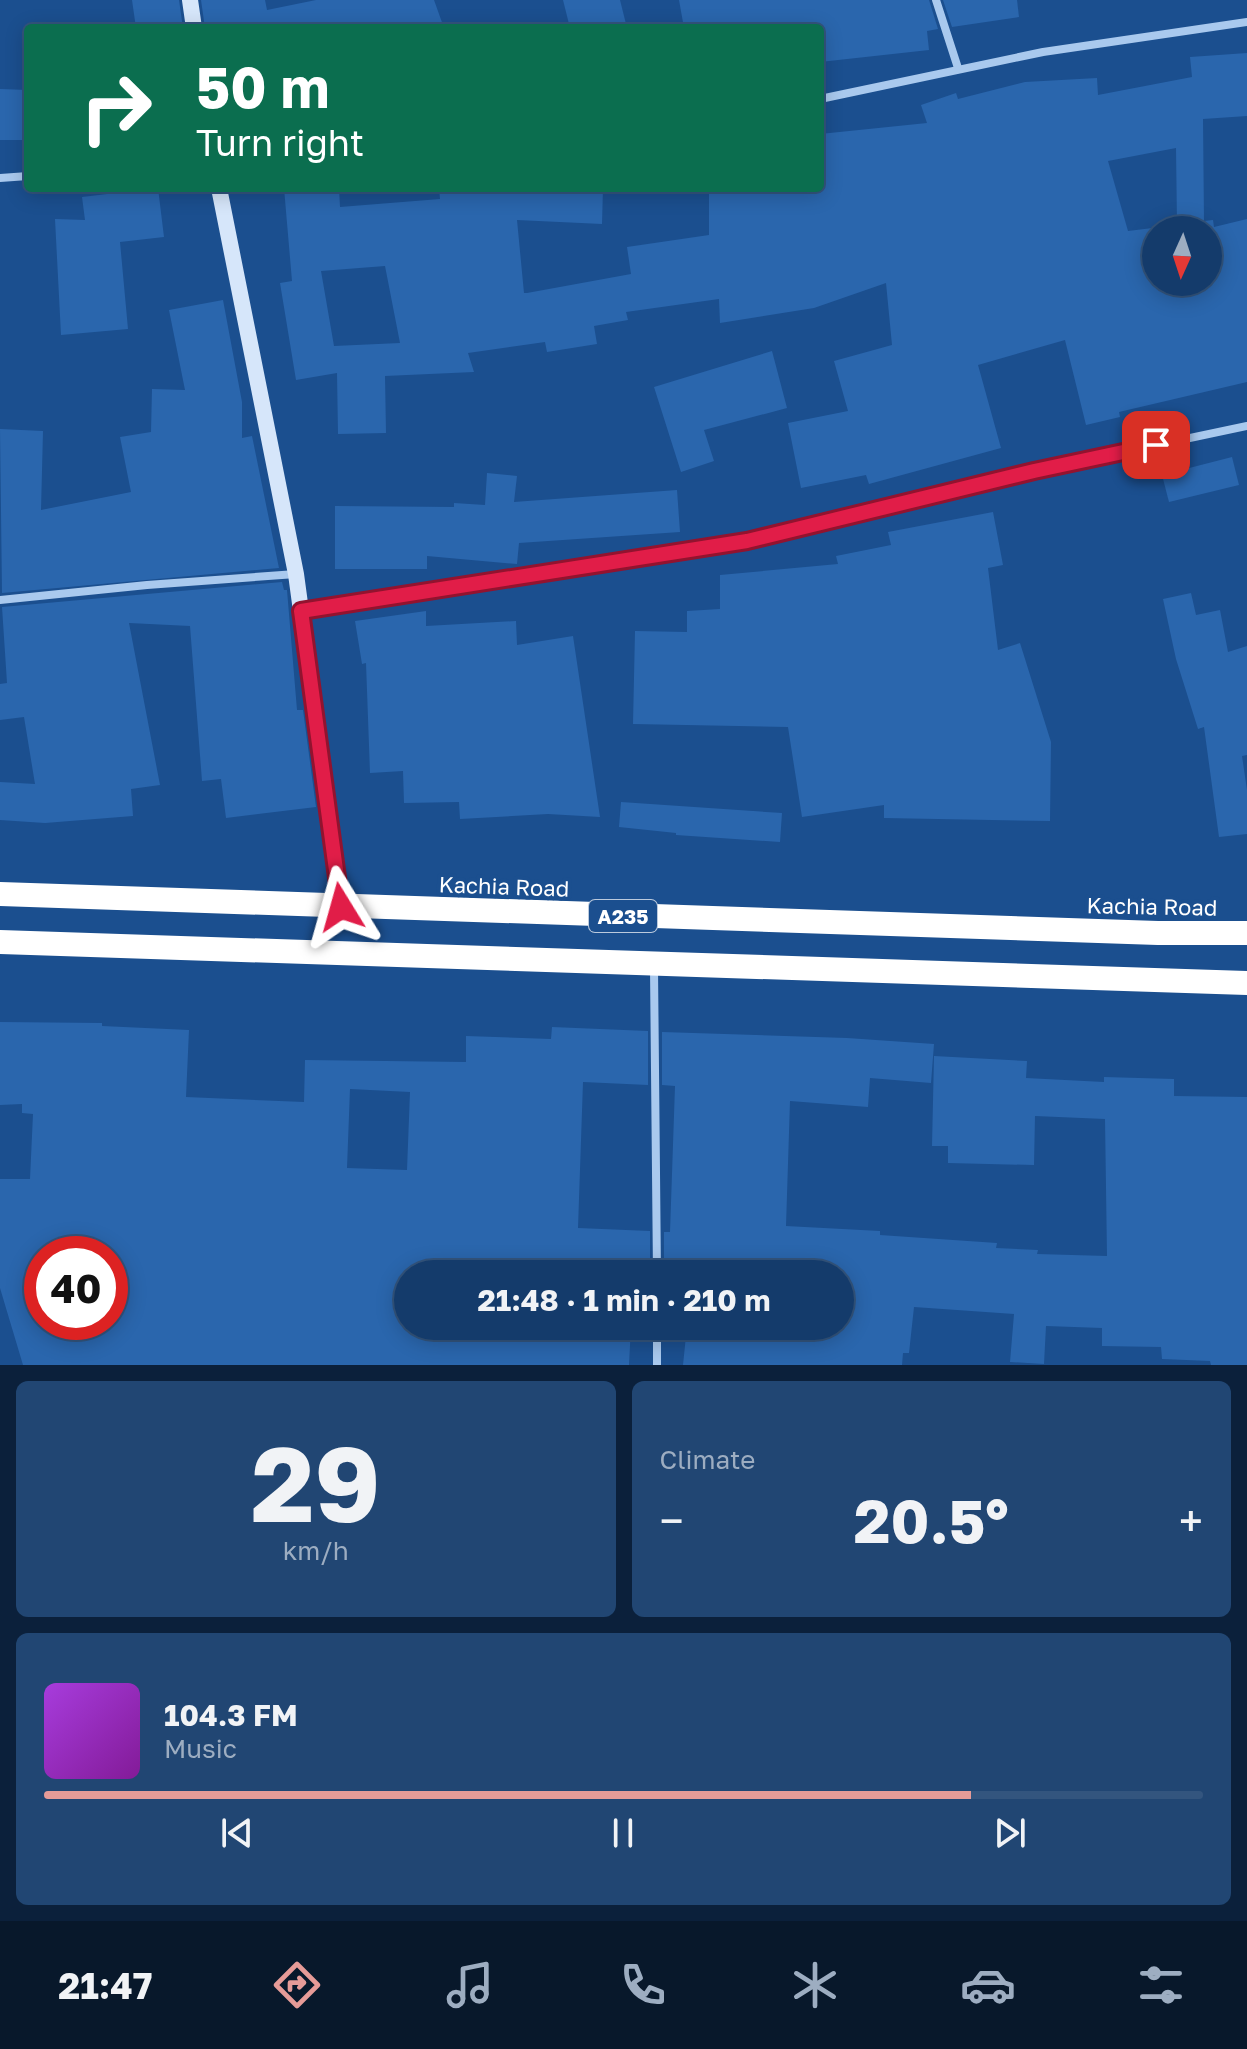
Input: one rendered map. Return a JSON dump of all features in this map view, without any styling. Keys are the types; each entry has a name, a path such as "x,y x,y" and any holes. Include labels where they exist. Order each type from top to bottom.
{"highway":[{"name":"Kachia Road","path":"0,894 1129,932 1247,933"},
{"name":"A235","path":"0,942 1236,982"}],"street":[{"path":"190,0 193,24"},
{"path":"936,0 958,68"},
{"path":"824,98 1043,52 1247,22"},
{"path":"0,178 24,176"},
{"path":"220,192 296,574 341,907"},
{"path":"301,611 747,541 1034,471 1247,426"},
{"path":"0,600 296,574"},
{"path":"654,963 657,1260"},
{"path":"657,1340 657,1365"}],"building":[{"path":"132,0 179,0 182,24 135,24"},
{"path":"201,0 265,0 267,10 316,0 434,0 443,24 204,24"},
{"path":"563,0 620,0 626,24 569,24"},
{"path":"679,0 929,0 938,29 927,31 929,50 824,62 824,24 683,24"},
{"path":"943,0 1017,0 1019,17 952,27"},
{"path":"1247,53 1247,116 1203,119 1204,216 1177,216 1176,148 1108,161 1128,231 1142,229 1142,296 1222,296 1222,225 1247,219 1247,382 1119,412 1120,417 1086,425 1065,340 978,365 1001,448 869,484 866,475 801,488 788,423 848,411 834,361 892,345 886,283 814,308 720,323 719,299 626,312 628,320 594,326 597,344 547,352 545,342 468,353 474,372 385,376 386,433 338,434 337,373 296,380 280,283 292,281 284,192 339,192 340,207 440,199 439,192 603,192 602,224 517,220 524,293 527,293 631,274 627,247 709,235 709,192 824,192 824,134 927,123 921,105 956,93 958,99 1025,82 1097,78 1098,95 1192,77 1190,57","holes":["385,266 400,343 334,346 321,271"]},
{"path":"0,89 24,90 24,140 0,140"},
{"path":"158,192 164,237 120,242 128,329 61,335 55,219 85,220 82,197"},
{"path":"223,300 242,402 242,438 252,436 279,568 2,593 0,429 43,431 41,510 131,492 120,437 151,432 152,389 185,390 169,310"},
{"path":"772,351 787,408 704,430 714,461 681,472 654,387"},
{"path":"1232,457 1239,485 1169,502 1162,475"},
{"path":"487,473 517,476 514,502 677,490 680,532 519,543 517,564 427,556 427,569 335,569 335,506 485,505"},
{"path":"993,512 1003,565 988,568 998,650 1020,643 1051,742 1050,821 884,818 884,805 802,817 788,727 633,724 635,631 687,632 687,611 720,609 720,575 838,564 836,556 891,545 888,532"},
{"path":"282,582 284,590 287,590 297,710 303,710 316,807 226,818 221,779 202,781 190,626 129,623 160,785 131,789 133,816 45,823 0,820 0,782 35,784 24,717 0,720 0,684 7,683 2,607"},
{"path":"1191,593 1196,615 1220,610 1228,652 1247,646 1247,755 1242,756 1247,790 1247,834 1219,837 1204,727 1198,729 1176,659 1163,599"},
{"path":"426,611 426,626 516,621 517,645 573,636 600,817 548,814 460,819 459,802 404,803 403,771 370,773 366,663 362,664 355,621"},
{"path":"621,802 782,813 780,842 676,835 619,827"},
{"path":"0,1022 102,1023 102,1026 189,1030 186,1097 304,1102 305,1060 466,1062 466,1036 551,1039 552,1027 648,1031 648,1085 583,1082 578,1228 650,1231 650,1260 394,1260 394,1340 630,1340 629,1365 23,1365 0,1288 0,1179 30,1179 33,1114 22,1113 22,1104 0,1105","holes":["350,1089 410,1092 407,1170 347,1168"]},
{"path":"662,1032 934,1044 931,1083 870,1078 868,1107 790,1101 786,1226 880,1231 880,1235 997,1243 996,1248 1038,1250 1037,1254 1107,1256 1105,1119 1035,1116 1034,1165 948,1163 948,1146 932,1146 934,1056 1027,1061 1026,1078 1104,1082 1104,1077 1174,1079 1174,1096 1247,1097 1247,1365 1211,1365 1210,1361 1162,1359 1161,1347 1102,1346 1102,1328 1046,1326 1044,1364 1010,1362 1014,1314 914,1307 909,1353 903,1353 902,1365 683,1365 686,1340 854,1340 854,1260 664,1260 664,1232 670,1232 675,1086 662,1085"}],"route":[{"path":"341,907 301,611 747,541 1034,471 1156,445"}]}
